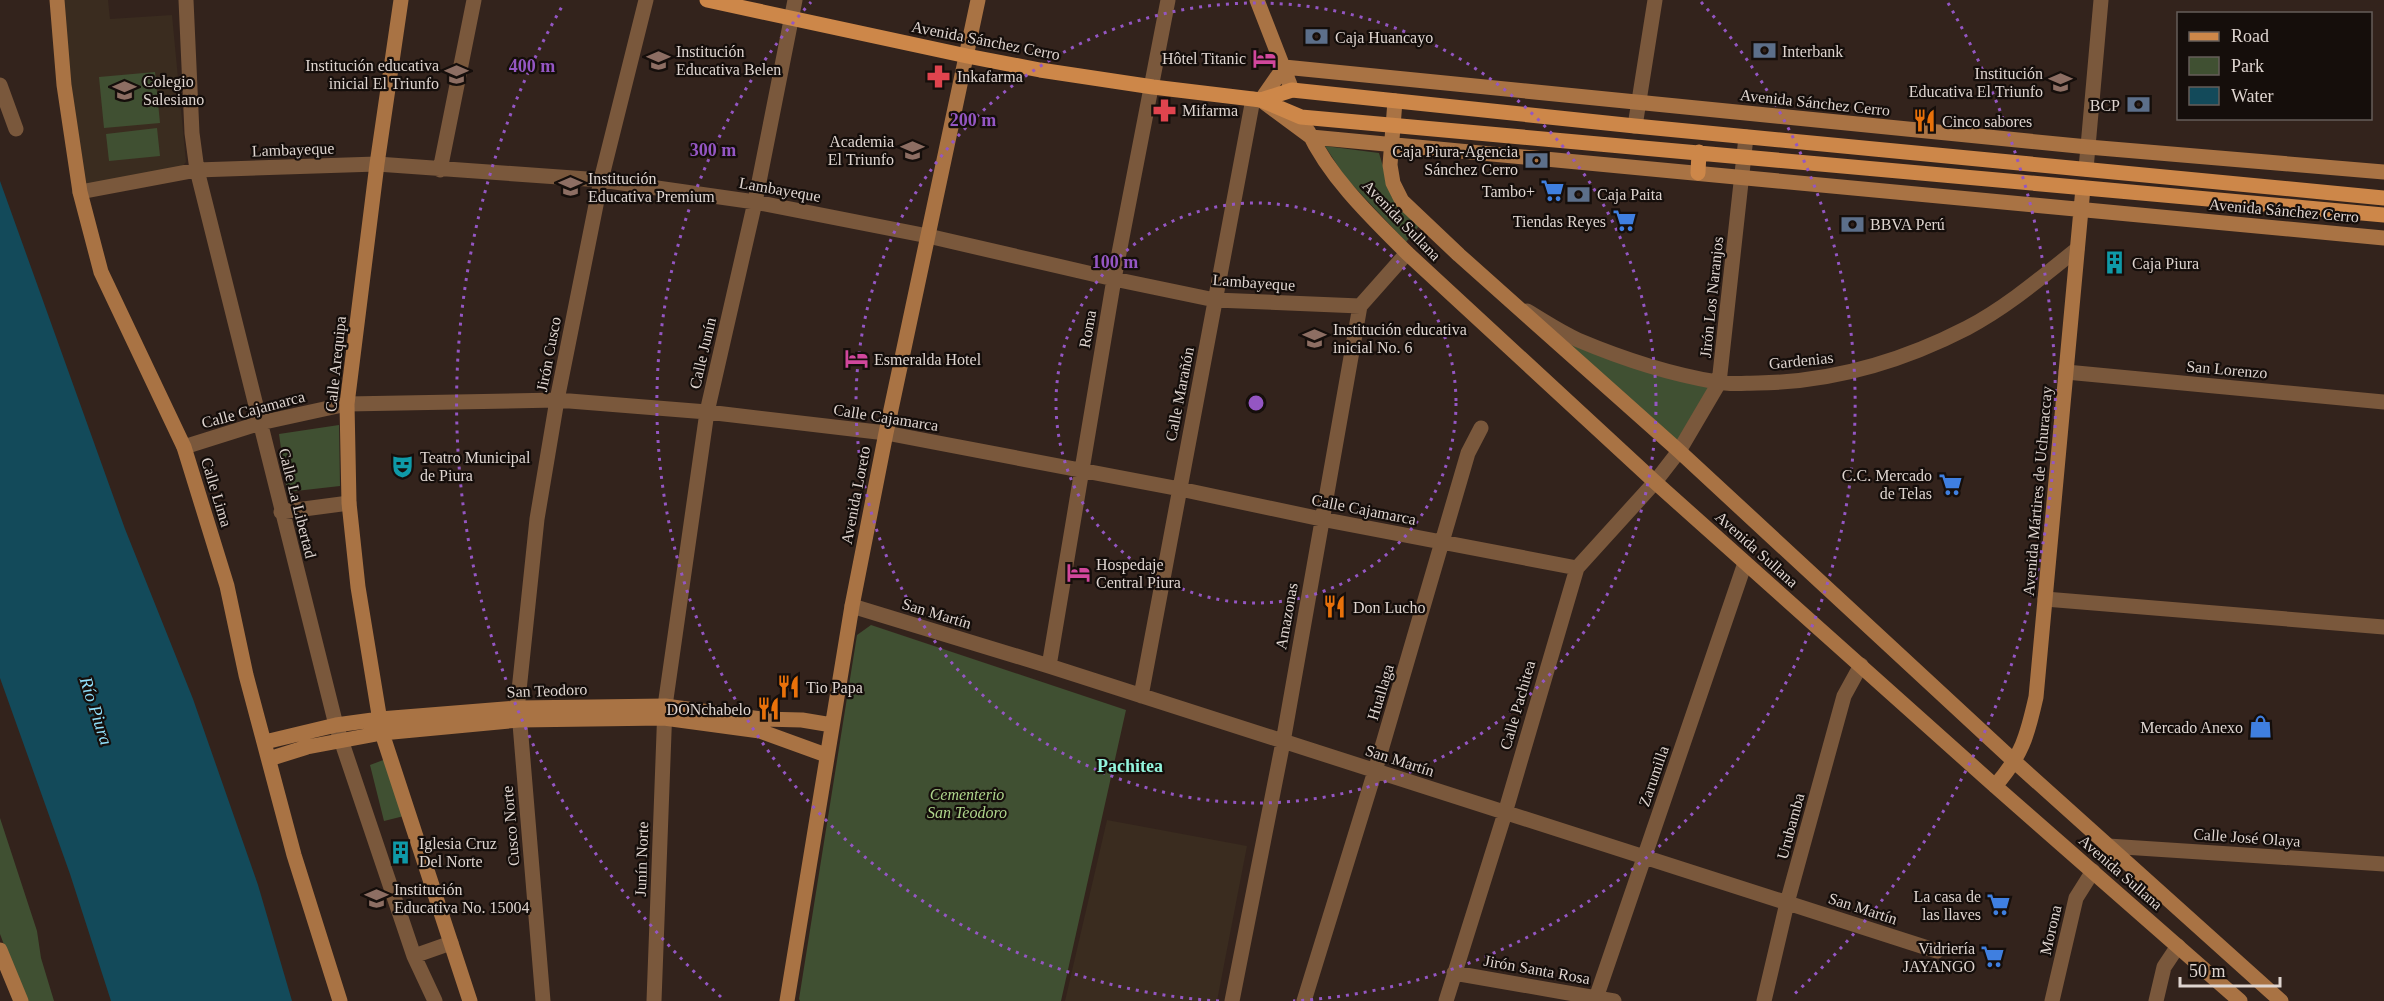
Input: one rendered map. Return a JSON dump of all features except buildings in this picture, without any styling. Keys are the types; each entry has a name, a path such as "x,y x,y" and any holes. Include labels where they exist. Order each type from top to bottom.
{"main road":[{"name":"Calle Lima","path":"57,0 64,85 80,192 108,290 184,447 227,586 246,675 294,855 340,1001"},
{"name":"Calle Arequipa","path":"401,0 377,164 347,404 349,503 358,587 381,726 470,1001"},
{"name":"Avenida Sánchez Cerro","path":"707,0 967,56 1153,87 1257,99 1301,117 2384,215"},
{"name":"Avenida Loreto","path":"787,1001 852,606 886,433 978,0"},
{"path":"1257,0 1292,90"},
{"name":"Avenida Sánchez Cerro","path":"1284,67 2088,147 2384,172"},
{"path":"1257,99 1284,67"},
{"name":"Avenida Sánchez Cerro","path":"1257,99 1292,90 1746,137 2384,198"},
{"name":"Avenida Sullana","path":"1292,90 1301,117 1323,158 1350,192 1407,253 1745,563 2240,1001"},
{"name":"Avenida Sánchez Cerro","path":"1257,99 1311,137 2384,238"},
{"name":"Avenida Sullana","path":"1395,101 1390,165 1394,183 1402,201 1511,302 1679,451 2015,762 2281,1001"},
{"path":"1698,173 1699,152"},
{"name":"Avenida Mártires de Uchuraccay","path":"1995,786 2015,762 2027,737 2036,697 2083,188"},
{"name":"San Teodoro","path":"664,712 760,731 826,755"},
{"name":"San Teodoro","path":"265,742 381,726 519,714 664,712 802,720 832,724"},
{"name":"San Teodoro","path":"269,759 339,732"},
{"path":"0,950 21,1001"}],"street":[{"name":"Calle La Libertad","path":"186,0 192,133 197,171 281,512 339,732 414,956 435,1001"},
{"path":"440,170 474,0"},
{"name":"Jirón Cusco","path":"519,714 537,519 557,400 601,180 646,0"},
{"name":"Calle Junín","path":"664,712 707,412 755,202 795,0"},
{"name":"Roma","path":"1049,666 1114,279 1153,87 1168,0"},
{"path":"1635,126 1655,0"},
{"path":"2086,169 2101,0"},
{"path":"0,85 16,129"},
{"name":"Calle Marañón","path":"1141,696 1215,300 1257,99"},
{"name":"Jirón Los Naranjos","path":"1679,451 1719,383 1746,137"},
{"name":"Lambayeque","path":"80,192 197,171 377,164 601,180 755,202 928,236 1215,300 1360,306"},
{"name":"Gardenias","path":"1511,302 1576,339 1646,366 1719,383 1784,382 1827,378 1909,355 1968,328 2022,293 2077,249"},
{"path":"1360,306 1407,253"},
{"name":"Amazonas","path":"1232,1001 1283,742 1360,306"},
{"name":"San Lorenzo","path":"2066,372 2384,402"},
{"name":"Calle Cajamarca","path":"184,447 260,423 347,404 557,400 707,412 886,433 1577,568"},
{"name":"Huallaga","path":"1304,1001 1375,771 1468,453 1481,428"},
{"name":"Calle Pachitea","path":"1446,1001 1505,813 1577,568 1655,482 1679,451"},
{"path":"281,512 349,503"},
{"name":"Zarumilla","path":"1595,999 1745,563"},
{"path":"2045,599 2384,627"},
{"name":"San Martín","path":"852,606 1049,666 1937,951"},
{"name":"Urubamba","path":"1764,1001 1787,903 1844,696 1861,665"},
{"name":"Junín Norte","path":"654,1001 664,712"},
{"name":"Cusco Norte","path":"519,714 543,1001"},
{"name":"Calle José Olaya","path":"2108,846 2384,864"},
{"name":"Morona","path":"2052,1001 2076,898 2093,871"},
{"path":"414,956 451,943"},
{"path":"2156,1001 2164,967 2178,946"},
{"name":"Jirón Santa Rosa","path":"1454,973 1614,1001"}],"shaded area":[{"name":"Colegio Salesiano","path":"61,0 108,0 110,19 172,15 186,162 179,170 86,188 80,181"},
{"path":"1107,820 1247,846 1217,1001 1065,1001"}],"green space":[{"path":"155,72 160,123 104,128 99,77"},
{"path":"157,128 160,156 109,161 106,134"},
{"path":"1325,146 1379,153 1392,197 1419,226 1406,242 1345,177"},
{"path":"1511,302 1576,339 1719,383 1679,451"},
{"path":"339,425 340,486 287,492 279,434"},
{"name":"Cementerio San Teodoro","path":"871,625 1126,710 1061,1001 800,1001 857,635"},
{"path":"386,759 404,816 384,821 370,765"},
{"path":"0,818 37,931 41,958 54,1001 25,1001 0,934"}],"water":[{"name":"Río Piura","path":"0,181 125,529 193,699 258,885 292,1001 111,1001 70,874 0,678"}],"place":[{"name":"Caja Huancayo","path":"1317,37"},
{"name":"Interbank","path":"1764,51"},
{"name":"Hôtel Titanic","path":"1264,58"},
{"name":"Institución Educativa Belen","path":"658,60"},
{"name":"Institución educativa inicial El Triunfo","path":"457,74"},
{"name":"Inkafarma","path":"939,76"},
{"name":"Institución Educativa El Triunfo","path":"2061,82"},
{"name":"Colegio Salesiano","path":"125,90"},
{"name":"BCP","path":"2138,105"},
{"name":"Mifarma","path":"1164,110"},
{"name":"Cinco sabores","path":"1924,121"},
{"name":"Academia El Triunfo","path":"912,150"},
{"name":"Caja Piura-Agencia Sánchez Cerro","path":"1536,160"},
{"name":"Institución Educativa Premium","path":"570,187"},
{"name":"Tambo+","path":"1553,191"},
{"name":"Caja Paita","path":"1579,194"},
{"name":"Tiendas Reyes","path":"1624,221"},
{"name":"BBVA Perú","path":"1852,224"},
{"name":"Caja Piura","path":"2114,263"},
{"name":"Institución educativa inicial No. 6","path":"1315,338"},
{"name":"Esmeralda Hotel","path":"856,359"},
{"name":"Teatro Municipal de Piura","path":"402,466"},
{"name":"C.C. Mercado de Telas","path":"1950,484"},
{"name":"Hospedaje Central Piura","path":"1078,573"},
{"name":"Don Lucho","path":"1335,607"},
{"name":"Tio Papa","path":"788,687"},
{"name":"DONchabelo","path":"769,709"},
{"name":"Mercado Anexo","path":"2261,727"},
{"name":"Iglesia Cruz Del Norte","path":"401,852"},
{"name":"Institución Educativa No. 15004","path":"376,898"},
{"name":"La casa de las llaves","path":"1999,905"},
{"name":"Vidriería JAYANGO","path":"1993,957"}],"district":[{"name":"Pachitea","path":"1130,766"}]}
